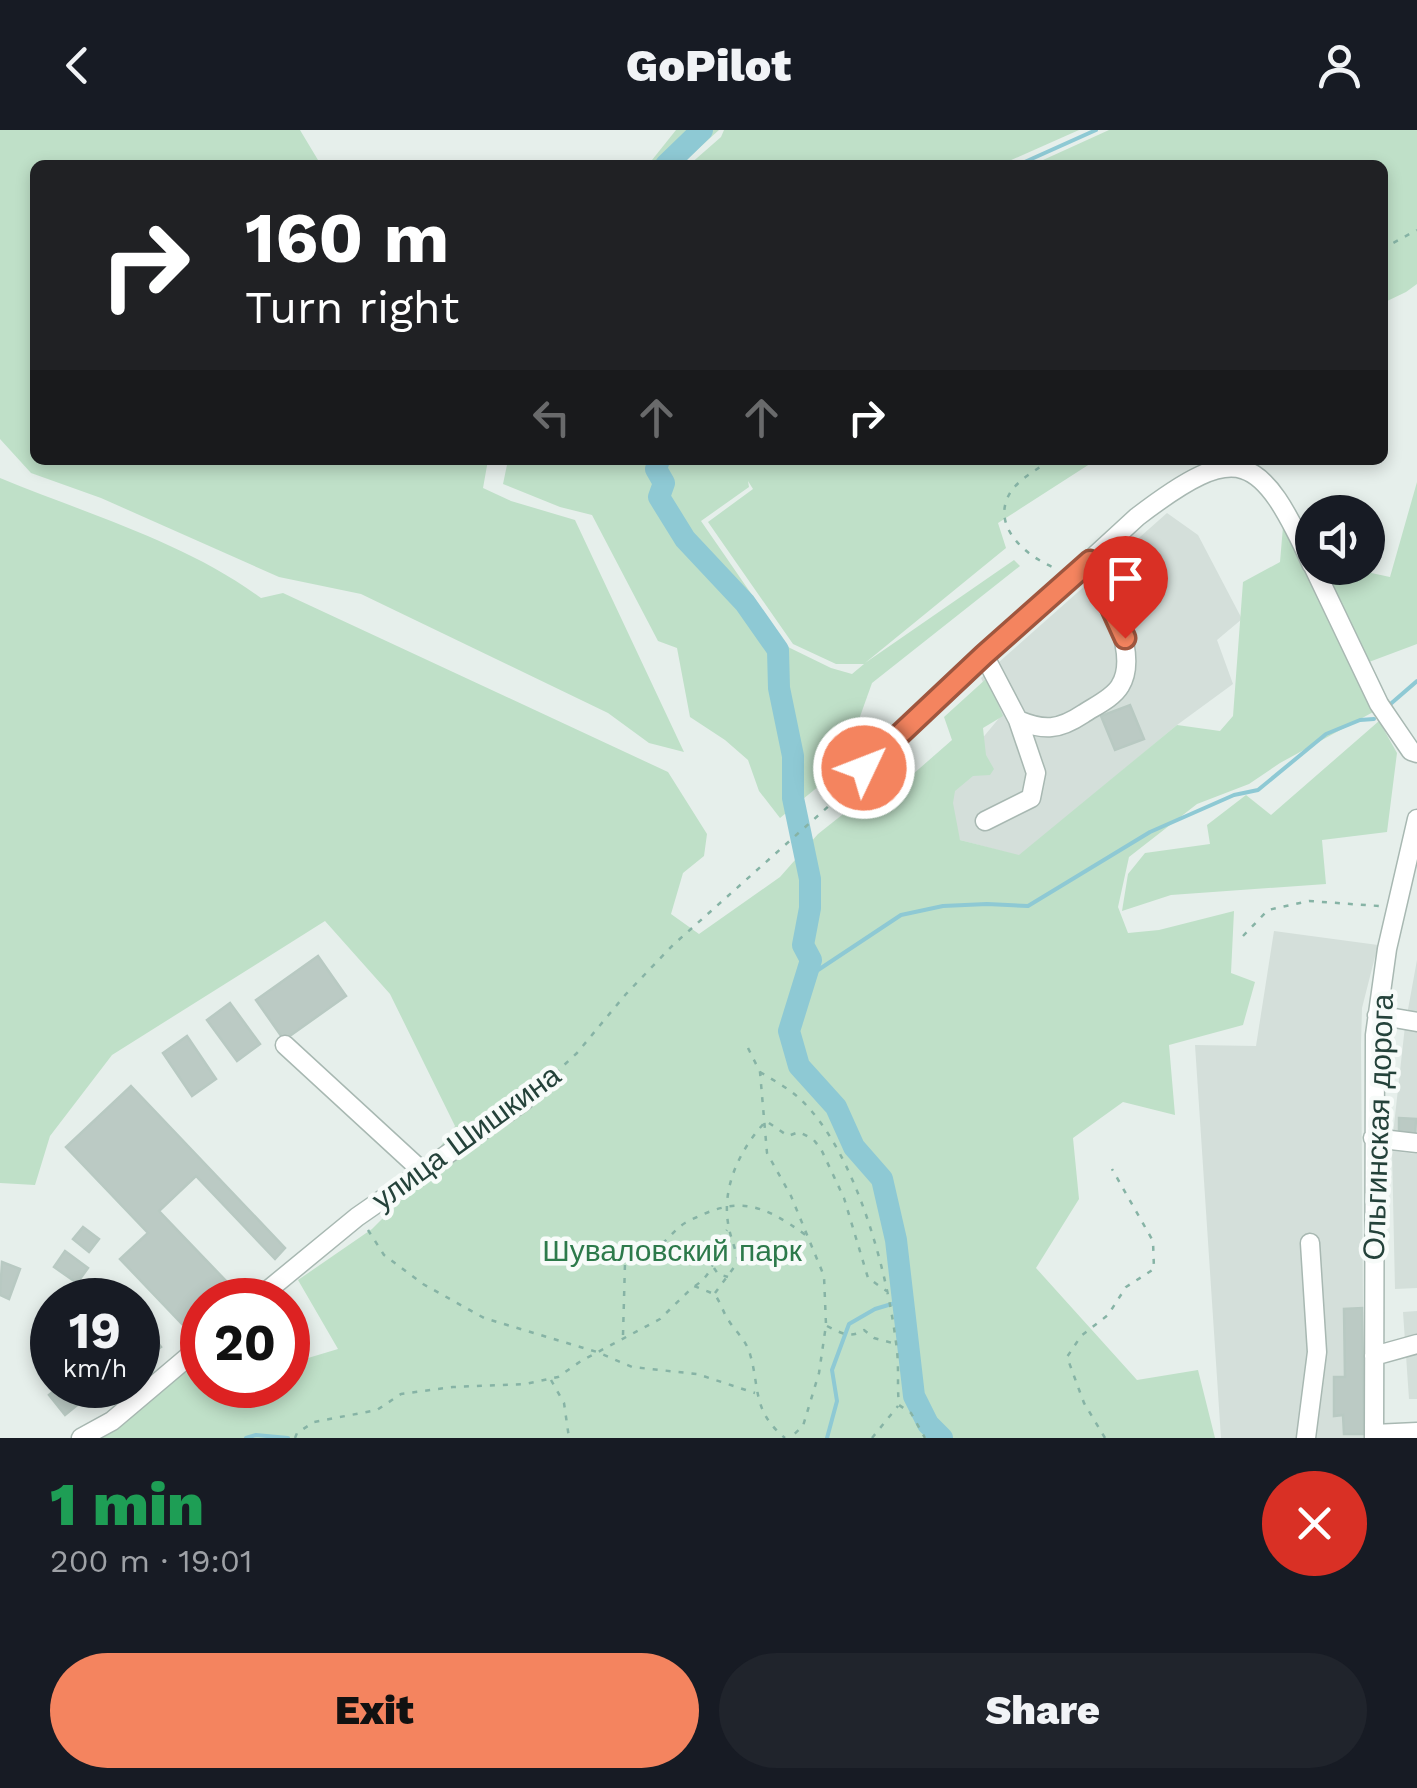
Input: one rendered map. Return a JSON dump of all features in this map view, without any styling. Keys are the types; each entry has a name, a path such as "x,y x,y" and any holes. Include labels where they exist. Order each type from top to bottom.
{"street":[{"path":"864,768 1137,517 1183,482 1212,468 1252,471 1270,485 1295,532"},
{"path":"1018,720 1040,729 1068,723 1119,688 1126,673 1125,638 1090,561"},
{"path":"1322,585 1379,704 1411,752 1417,753"},
{"path":"984,655 1018,720 1036,773 1031,798 985,821"},
{"name":"Ольгинская дорога","path":"1374,1436 1373,1138 1377,1015 1396,907 1411,865 1417,819"},
{"path":"1377,1015 1417,1022"},
{"path":"285,1045 422,1171"},
{"name":"улица Шишкина","path":"283,1278 357,1217 524,1101"},
{"path":"1373,1138 1417,1143"},
{"path":"1306,1438 1317,1352 1310,1242"},
{"path":"1374,1356 1417,1344"},
{"path":"81,1438 112,1421 180,1364"},
{"path":"1374,1436 1417,1432"}],"path":[{"path":"1388,246 1417,230"},
{"path":"1043,465 1013,488 1004,508 1006,528 1024,550 1044,564 1074,575"},
{"name":"улица Шишкина","path":"524,1101 577,1054 646,971 864,768"},
{"path":"1243,936 1268,910 1309,901 1396,907"},
{"path":"694,1286 714,1294 748,1348 756,1393 771,1427 788,1438 803,1426 808,1413 826,1325 824,1276 791,1196 767,1153 760,1072 748,1048"},
{"path":"760,1072 798,1097 826,1130 860,1198 883,1267 896,1344 899,1405 872,1438"},
{"path":"714,1294 738,1262 726,1205 739,1158 766,1120"},
{"path":"766,1120 788,1136 799,1132 813,1139 821,1149 844,1198 868,1278 888,1292"},
{"path":"1105,1438 1084,1403 1066,1357 1081,1336 1108,1314 1126,1288 1154,1269 1153,1241 1112,1170"},
{"path":"623,1337 625,1262 632,1253 660,1246 686,1222 716,1206 756,1207 808,1236"},
{"path":"357,1217 378,1241 384,1255 423,1284 506,1327 597,1352 632,1367 697,1374 756,1393"},
{"path":"294,1438 314,1422 377,1410 402,1394 550,1379 660,1319 708,1277 728,1229"},
{"path":"714,1266 718,1274 728,1277"},
{"path":"826,1325 856,1336 864,1330 874,1338 896,1344"},
{"path":"550,1379 564,1404 570,1438"},
{"path":"899,1405 912,1412 924,1438"}],"shaded area":[{"path":"1167,513 1198,535 1242,619 1217,640 1233,684 1177,725 1020,856 960,840 936,794 1000,717 981,678"},
{"path":"1274,931 1378,945 1362,1008 1364,1438 1221,1438 1195,1045 1256,1046"},
{"path":"1417,960 1417,1147 1392,1143"},
{"path":"1392,1151 1417,1154 1417,1288 1395,1289"},
{"path":"1417,1311 1417,1399 1409,1399 1403,1312"}],"green space":[{"path":"0,130 300,130 318,160 30,160 30,465 487,465 483,488 511,501 575,520 684,752 649,743 608,713 361,594 279,577 101,498 31,473 0,439"},
{"path":"676,130 719,130 686,160 652,160"},
{"path":"724,130 1079,130 1011,160 695,160"},
{"path":"1109,130 1417,130 1417,284 1388,301 1388,160 1043,160"},
{"path":"507,465 1088,465 998,523 1006,548 865,663 1014,560 1020,566 872,683 842,767 780,818 759,791 748,760 690,717 677,648 658,641 592,515 503,484","holes":["748,481 753,489 708,522 793,644 836,664 864,664 852,674 788,647 701,521 749,487"]},
{"name":"Шуваловский парк","path":"0,478 168,545 232,578 261,598 283,593 668,772 707,834 704,856 683,873 671,914 699,934 780,877 818,834 881,784 896,789 952,740 944,717 987,678 1003,716 983,728 986,755 994,769 990,775 973,776 955,791 953,803 960,840 1019,855 1177,725 1220,731 1233,716 1243,582 1280,562 1284,515 1295,534 1295,585 1325,585 1335,603 1332,585 1385,585 1417,482 1417,644 1353,668 1375,711 1249,784 1197,804 1129,857 1118,907 1128,933 1159,930 1234,911 1231,973 1255,982 1243,1025 1169,1045 1175,1115 1123,1102 1073,1138 1079,1199 1036,1268 1137,1380 1198,1370 1215,1438 97,1438 134,1408 160,1408 160,1387 180,1371 180,1408 310,1408 310,1357 338,1349 310,1301 310,1278 301,1278 372,1229 407,1194 455,1126 390,994 325,921 112,1055 50,1136 35,1185 0,1183"},
{"path":"1379,721 1397,753 1387,832 1322,840 1326,884 1171,895 1122,911 1128,874 1145,853 1210,844 1207,825 1246,795 1271,815"}],"building":[{"path":"1130,705 1144,739 1115,750 1101,716"},
{"path":"318,956 346,996 284,1040 256,1000"},
{"path":"230,1003 260,1044 237,1061 207,1020"},
{"path":"187,1036 216,1079 192,1096 163,1053"},
{"path":"131,1086 285,1248 275,1259 196,1176 159,1211 223,1278 180,1278 180,1322 160,1301 160,1278 138,1278 120,1259 148,1233 66,1147"},
{"path":"1399,1118 1416,1119 1415,1136 1399,1135"},
{"path":"83,1227 99,1239 89,1252 73,1239"},
{"path":"65,1251 88,1268 81,1278 70,1278 54,1267"},
{"path":"2,1262 20,1269 9,1299 0,1295"},
{"path":"1362,1308 1364,1434 1344,1434 1343,1415 1334,1416 1334,1377 1345,1377 1344,1309"}],"waterway":[{"path":"671,160 702,130"},
{"path":"1029,160 1096,130"},
{"path":"657,465 664,483 659,497 685,539 745,603 778,650 779,688 793,756 793,798 810,879 810,908 803,945 811,960 789,1031 799,1066 836,1107 854,1147 882,1179 896,1240 914,1396 928,1424 942,1438"},
{"path":"1387,707 1417,681"},
{"path":"806,978 901,915 943,906 1028,906 1150,832 1234,795 1258,790 1326,734 1360,720 1374,719"},
{"path":"827,1438 837,1401 832,1370 849,1324 875,1309 905,1300"},
{"path":"246,1438 288,1438"}],"route":[{"path":"864,768 1090,561 1125,638"}]}
